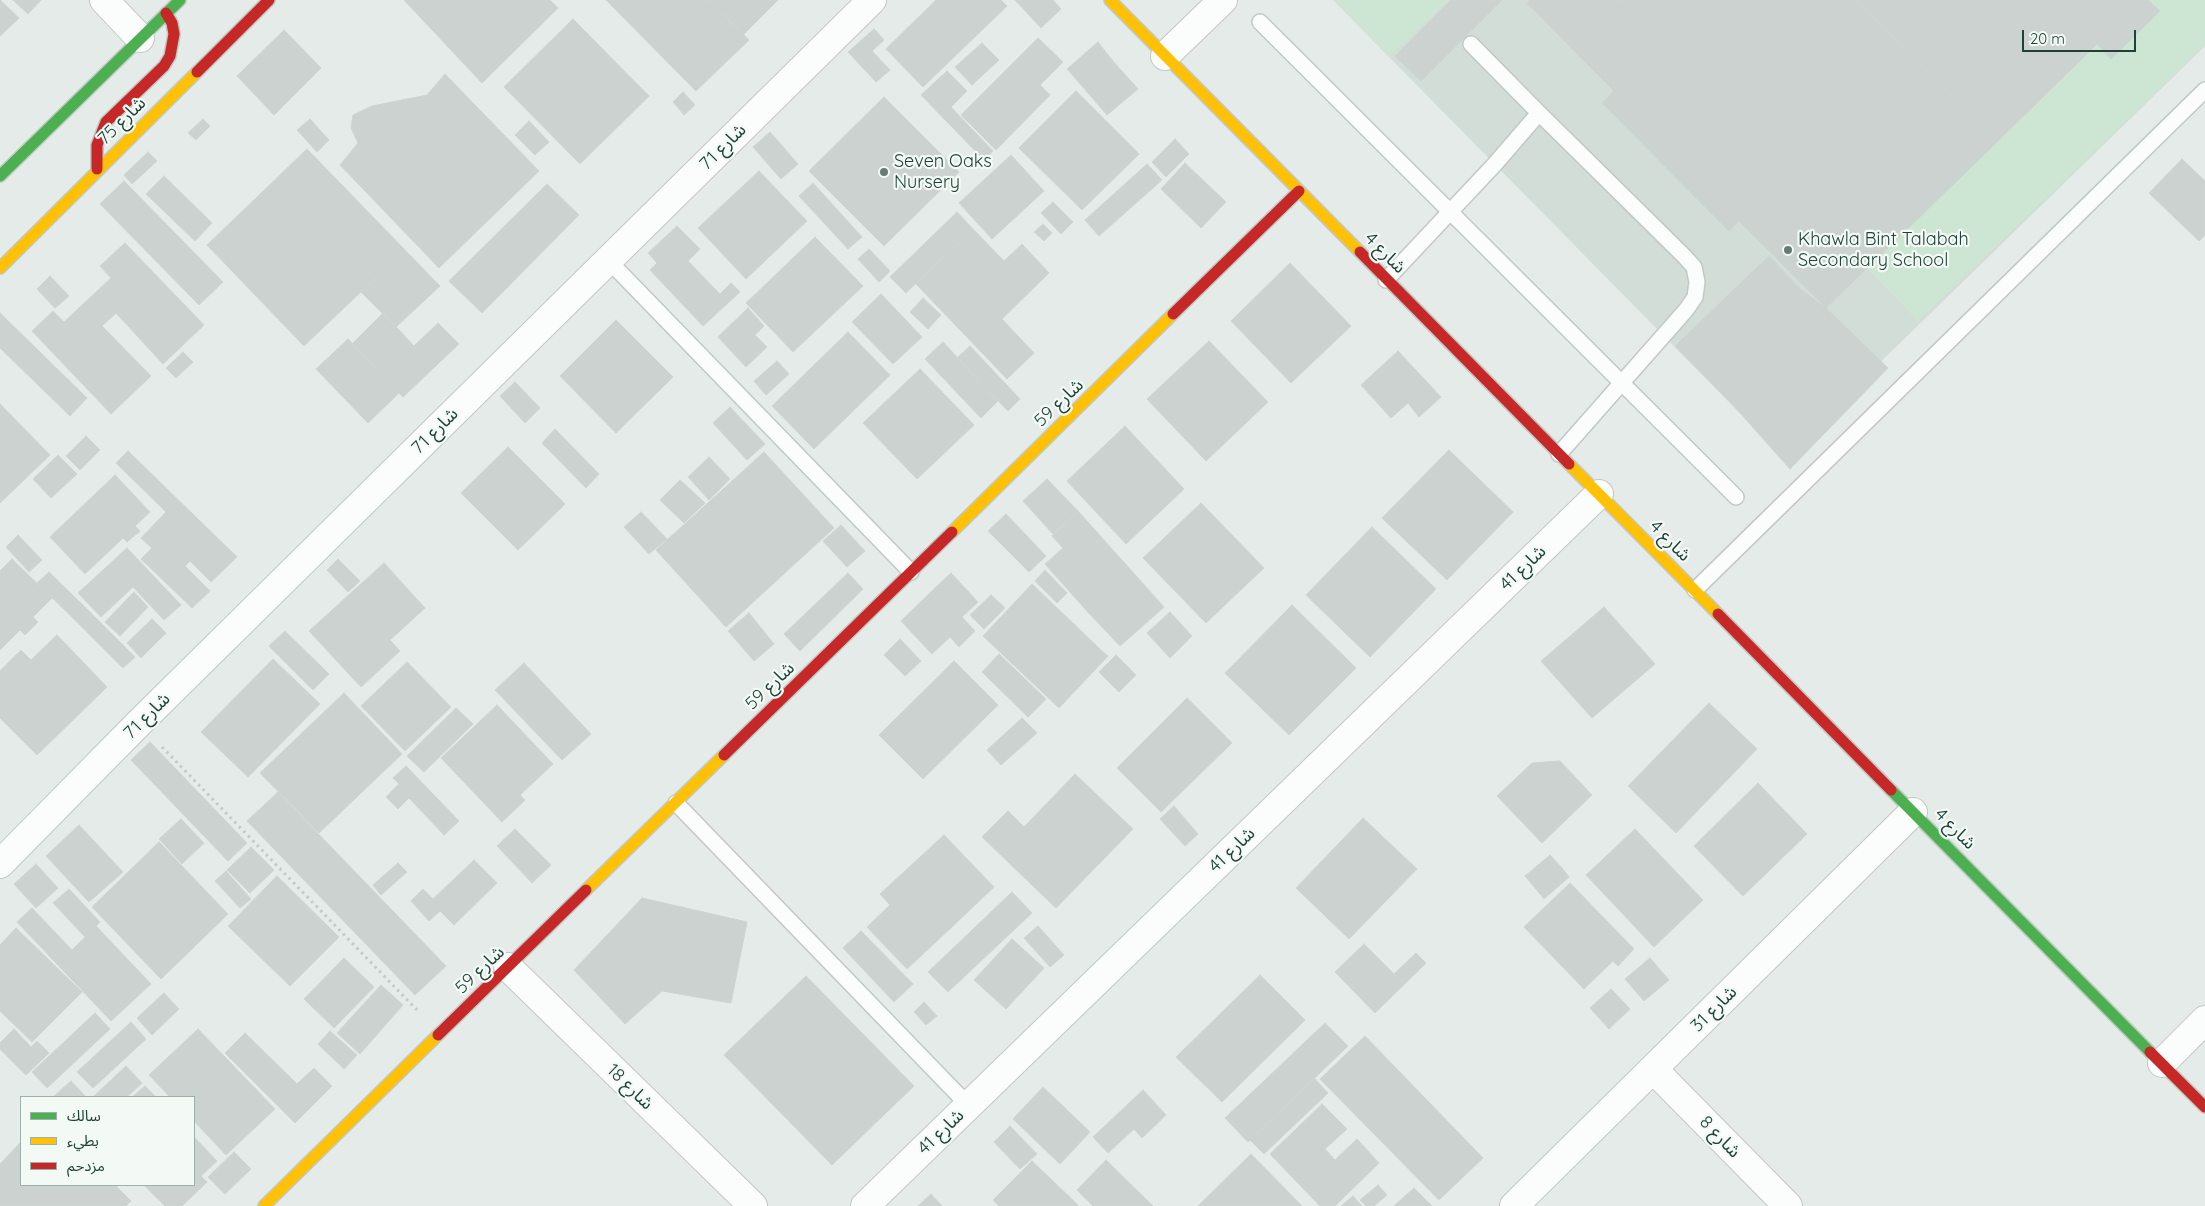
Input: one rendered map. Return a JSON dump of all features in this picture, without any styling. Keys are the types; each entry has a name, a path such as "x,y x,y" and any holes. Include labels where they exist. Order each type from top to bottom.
{"street":[{"path":"104,0 140,38"},
{"path":"0,176 180,0"},
{"name":"شارع 75","path":"0,268 97,169 269,0"},
{"name":"شارع 71","path":"0,864 139,723 872,0"},
{"name":"شارع 4","path":"1110,0 2205,1107"},
{"path":"1165,56 1223,0"},
{"path":"97,169 97,145 106,122 164,66 170,56 174,34 172,23 166,14"},
{"name":"شارع 59","path":"264,1206 1299,192"},
{"name":"شارع 41","path":"865,1206 1599,494"},
{"name":"شارع 31","path":"1514,1206 1913,812"},
{"name":"شارع 18","path":"508,967 753,1206"},
{"path":"2162,1063 2205,1020"},
{"name":"شارع 8","path":"1653,1069 1788,1206"}],"lane":[{"path":"1260,22 1736,497"},
{"path":"1472,44 1694,267 1697,282 1695,297 1559,454"},
{"path":"1695,590 2205,90"},
{"path":"1386,280 1495,164 1539,113"},
{"path":"608,260 911,572"},
{"path":"676,803 969,1106"}],"path":[{"path":"139,723 440,1033"}],"shaded area":[{"name":"Khawla Bint Talabah Secondary School","path":"1333,0 2205,0 2205,46 1783,457"}],"green space":[{"path":"1333,0 1449,0 1389,57"},
{"path":"2148,0 2205,0 2205,45 1918,321 1867,268 2097,44 2112,59 2159,12"}],"building":[{"path":"0,0 19,18 0,36"},
{"path":"13,0 41,0 28,14"},
{"path":"404,0 550,0 558,8 482,83"},
{"path":"606,0 709,0 749,40 696,91"},
{"path":"709,0 778,0 743,35"},
{"path":"936,0 1001,0 1007,6 923,87 886,49"},
{"path":"1015,0 1053,0 1061,9 1041,28"},
{"path":"1451,0 1502,0 1421,81 1395,56"},
{"path":"1531,0 1621,0 1826,207 1945,89 1997,142 1826,308 1739,221 1729,231 1602,103 1614,91 1527,3"},
{"path":"1621,0 1856,0 1945,89 1826,207"},
{"path":"1857,0 2148,0 2160,11 2111,59 2097,44 1997,142"},
{"path":"573,19 649,96 580,164 504,87"},
{"path":"874,29 884,40 872,51 890,70 876,82 848,52"},
{"path":"284,30 321,68 274,115 237,76"},
{"path":"1038,38 1063,62 1040,85 1050,95 996,150 961,115"},
{"path":"1098,42 1112,60 1082,86 1067,69"},
{"path":"982,43 999,60 972,85 955,67"},
{"path":"1112,60 1138,89 1107,115 1082,86"},
{"path":"947,71 967,91 951,107 993,151 984,160 921,95"},
{"path":"445,74 539,171 439,268 340,165 358,143 351,128 353,115 372,106 427,95"},
{"path":"1076,91 1139,154 1082,210 1019,148"},
{"path":"683,92 695,105 684,115 673,102"},
{"name":"Seven Oaks Nursery","path":"884,97 959,172 884,246 809,171"},
{"path":"203,119 210,126 196,140 188,133"},
{"path":"310,119 329,140 317,152 297,130"},
{"path":"529,121 549,142 535,155 515,135"},
{"path":"770,132 798,164 781,179 753,147"},
{"path":"1175,139 1189,154 1166,177 1152,162"},
{"path":"307,149 405,250 304,346 207,245"},
{"path":"148,152 157,161 132,184 124,175"},
{"path":"1011,155 1044,191 992,239 959,203"},
{"path":"2182,159 2205,181 2205,235 2199,241 2149,193"},
{"path":"1185,163 1226,202 1201,228 1161,189"},
{"path":"1147,164 1162,180 1099,236 1085,220"},
{"path":"759,171 807,221 746,279 698,228"},
{"path":"164,176 212,223 195,241 146,194"},
{"path":"124,181 223,282 199,305 100,204"},
{"path":"813,183 862,237 848,249 799,196"},
{"path":"547,184 579,215 482,313 449,281"},
{"path":"1053,202 1073,222 1061,234 1041,213"},
{"path":"957,212 973,229 906,293 890,277"},
{"path":"1043,224 1052,233 1044,241 1034,232"},
{"path":"677,226 700,249 688,261 720,294 731,283 740,292 703,326 650,270 657,263 648,253"},
{"path":"973,229 1004,261 1022,244 1049,273 1002,319 1034,353 1007,379 916,284"},
{"path":"815,237 863,286 793,352 746,303"},
{"path":"125,243 204,325 163,364 116,313 102,326 151,376 111,414 32,331 53,311 64,322 111,278 100,266"},
{"path":"869,249 890,271 879,282 858,259"},
{"path":"405,250 440,286 396,327 361,292"},
{"path":"1769,256 1800,289 1742,345 1768,371 1733,405 1675,346"},
{"path":"1290,263 1351,326 1291,383 1231,321"},
{"path":"50,276 69,296 55,308 37,289"},
{"path":"1800,289 1826,308 1888,368 1790,469 1733,405 1768,371 1742,345"},
{"path":"881,294 922,337 893,364 852,322"},
{"path":"923,298 941,315 928,329 910,312"},
{"path":"748,308 764,326 755,335 767,347 746,367 718,337"},
{"path":"0,313 87,398 70,416 0,348"},
{"path":"383,313 414,346 438,323 459,344 403,397 352,344"},
{"path":"616,320 673,377 616,433 560,376"},
{"path":"848,332 890,375 814,449 772,406"},
{"path":"348,339 399,393 368,423 316,369"},
{"path":"1209,341 1268,402 1206,461 1147,399"},
{"path":"943,342 998,401 981,418 925,359"},
{"path":"970,346 1020,399 1008,411 957,358"},
{"path":"1398,351 1441,397 1419,417 1408,403 1391,418 1361,385"},
{"path":"183,352 193,362 176,378 166,368"},
{"path":"777,361 789,374 766,395 754,381"},
{"path":"920,369 974,425 917,479 863,423"},
{"path":"515,382 540,408 525,423 500,396"},
{"path":"0,404 50,455 0,503"},
{"path":"730,407 765,444 747,460 713,423"},
{"path":"1125,426 1184,489 1126,544 1067,481"},
{"path":"555,429 599,474 586,488 542,443"},
{"path":"86,436 100,450 80,470 66,456"},
{"path":"508,447 565,504 518,550 461,493"},
{"path":"1449,450 1513,512 1447,580 1382,518"},
{"path":"128,451 237,557 211,582 190,561 185,566 210,591 192,608 141,559 152,548 141,538 166,512 116,463"},
{"path":"764,452 834,528 726,627 656,550"},
{"path":"58,455 77,474 51,498 33,479"},
{"path":"709,457 730,479 709,500 688,477"},
{"path":"115,475 150,512 135,526 140,531 127,542 123,538 85,574 50,537"},
{"path":"1047,479 1078,511 1053,534 1023,501"},
{"path":"680,480 705,503 684,523 660,500"},
{"path":"1201,503 1264,568 1206,623 1143,558"},
{"path":"1078,511 1164,607 1145,624 1111,587 1086,610 1045,564 1063,548 1052,536"},
{"path":"641,512 667,539 649,554 624,527"},
{"path":"1006,514 1046,556 1029,572 988,531"},
{"path":"841,525 865,551 847,567 823,541"},
{"path":"1372,527 1436,589 1370,657 1306,595"},
{"path":"18,535 42,560 29,572 6,547"},
{"path":"127,548 181,605 164,620 133,587 101,617 78,593"},
{"path":"12,559 52,598 33,617 38,622 25,635 20,630 0,650 0,571"},
{"path":"338,559 360,581 348,592 327,570"},
{"path":"384,563 425,608 390,640 400,651 361,687 309,631"},
{"path":"1045,570 1067,593 1057,603 1035,581"},
{"path":"49,572 91,613 80,625 37,583"},
{"path":"848,573 863,589 800,651 784,634"},
{"path":"951,573 978,602 962,617 935,588"},
{"path":"1032,584 1074,624 1053,645 1079,673 1102,651 1108,656 1059,708 983,636"},
{"path":"1111,587 1145,624 1120,646 1086,610"},
{"path":"935,588 975,631 959,647 950,637 932,654 901,621"},
{"path":"134,592 148,607 120,636 105,622"},
{"path":"991,595 1005,608 984,629 970,615"},
{"path":"1292,605 1356,668 1289,735 1225,673"},
{"path":"1604,607 1655,664 1592,718 1541,661"},
{"path":"1170,612 1192,636 1170,658 1147,633"},
{"path":"91,613 135,657 123,668 80,625"},
{"path":"749,613 774,644 754,661 728,631"},
{"path":"152,619 166,633 141,658 127,643"},
{"path":"1074,624 1102,651 1079,673 1053,645"},
{"path":"285,631 329,674 313,690 269,646"},
{"path":"57,635 107,687 37,755 0,718 0,671 21,650 31,660"},
{"path":"900,639 921,661 905,676 884,655"},
{"path":"999,654 1046,699 1028,717 982,672"},
{"path":"1116,655 1136,675 1119,692 1099,672"},
{"path":"273,659 320,704 248,777 201,732"},
{"path":"954,661 998,705 923,779 879,735"},
{"path":"407,662 451,707 405,751 361,706"},
{"path":"524,663 591,734 562,760 495,690"},
{"path":"344,693 402,754 319,833 260,773"},
{"path":"1187,698 1232,743 1161,812 1117,768"},
{"path":"1709,703 1757,749 1676,833 1628,786"},
{"path":"497,705 553,764 520,795 525,800 502,822 441,758"},
{"path":"456,708 473,724 424,772 407,756"},
{"path":"1022,718 1037,733 1001,765 987,750"},
{"path":"150,742 247,843 228,861 131,760"},
{"path":"1560,761 1592,795 1542,843 1497,796 1532,763"},
{"path":"406,766 459,821 444,835 409,798 398,809 386,797 399,784 393,778"},
{"path":"1075,774 1133,829 1056,908 982,837 1008,811 1024,827"},
{"path":"1758,783 1807,834 1743,896 1694,846"},
{"path":"278,792 446,966 415,995 247,821"},
{"path":"1174,806 1198,834 1185,846 1160,819"},
{"path":"1363,818 1417,869 1349,939 1296,888"},
{"path":"181,819 204,843 182,864 159,839"},
{"path":"79,825 123,872 89,902 46,856"},
{"path":"515,829 551,865 532,883 497,846"},
{"path":"1635,829 1703,900 1654,947 1586,875"},
{"path":"944,835 994,887 976,904 958,884 934,906 953,926 907,969 867,927 890,905 880,894"},
{"path":"159,842 228,914 161,979 92,907"},
{"path":"251,847 274,870 250,893 227,870"},
{"path":"1550,855 1562,868 1536,889 1525,876"},
{"path":"474,860 497,883 454,925 440,911 429,921 411,901 423,889 433,899"},
{"path":"398,863 407,872 381,895 373,885"},
{"path":"36,864 58,888 36,908 14,884"},
{"path":"1562,868 1569,877 1544,899 1536,889"},
{"path":"226,871 251,899 240,908 215,881"},
{"path":"277,876 339,937 290,986 228,926"},
{"path":"1570,883 1634,949 1618,966 1613,961 1584,989 1524,927"},
{"path":"958,884 976,904 953,926 934,906"},
{"path":"69,889 100,922 85,937 53,903"},
{"path":"1012,892 1032,913 948,992 928,972"},
{"path":"642,898 747,922 731,1003 662,991 625,1024 574,970"},
{"path":"32,908 72,950 96,926 151,984 111,1021 17,922"},
{"path":"1038,926 1064,955 1050,967 1024,938"},
{"path":"16,928 82,992 32,1042 0,1011 0,945"},
{"path":"861,931 913,984 894,1002 843,948"},
{"path":"1012,939 1044,968 1006,1009 974,980"},
{"path":"1364,944 1394,974 1416,953 1426,963 1375,1013 1335,972"},
{"path":"344,958 374,987 334,1028 304,999"},
{"path":"1650,958 1669,980 1644,1001 1625,979"},
{"path":"1260,975 1305,1020 1222,1102 1176,1057"},
{"path":"806,976 914,1086 832,1165 724,1055"},
{"path":"381,985 403,1005 360,1054 337,1033"},
{"path":"1611,989 1630,1009 1609,1029 1590,1008"},
{"path":"164,993 179,1009 152,1035 137,1018"},
{"path":"924,1002 937,1016 926,1025 914,1012"},
{"path":"95,1013 110,1029 47,1088 32,1072"},
{"path":"131,1022 146,1039 93,1088 77,1072"},
{"path":"1325,1023 1348,1046 1248,1142 1225,1118"},
{"path":"14,1029 31,1047 37,1041 49,1053 26,1075 0,1049 0,1043"},
{"path":"198,1029 275,1109 226,1155 195,1122 195,1096 169,1096 149,1075"},
{"path":"330,1031 357,1055 344,1069 318,1044"},
{"path":"245,1033 297,1084 314,1068 332,1086 295,1123 225,1053"},
{"path":"1365,1036 1483,1158 1439,1200 1320,1079"},
{"path":"126,1066 142,1083 128,1096 94,1096"},
{"path":"1314,1078 1328,1093 1264,1154 1250,1140"},
{"path":"71,1081 85,1096 54,1096"},
{"path":"145,1086 155,1096 133,1096"},
{"path":"1043,1087 1090,1132 1060,1164 1013,1119"},
{"path":"1143,1090 1166,1115 1142,1138 1134,1129 1108,1153 1093,1137"},
{"path":"1322,1104 1347,1129 1325,1149 1335,1160 1357,1139 1379,1163 1335,1206 1320,1206 1270,1154"},
{"path":"1010,1126 1037,1154 1020,1169 994,1142"},
{"path":"195,1138 217,1161 201,1176 207,1182 182,1206 165,1206 145,1186 195,1186"},
{"path":"20,1143 20,1186 116,1186 131,1201 126,1206 0,1206 0,1164"},
{"path":"234,1152 251,1169 225,1194 208,1177"},
{"path":"1251,1154 1302,1206 1198,1206"},
{"path":"1106,1160 1153,1206 1093,1206 1077,1190"},
{"path":"1032,1161 1078,1205 999,1206 993,1200"},
{"path":"1378,1185 1387,1195 1374,1206 1366,1206 1360,1200"},
{"path":"1414,1188 1432,1206 1394,1206"},
{"path":"931,1194 942,1206 918,1206"},
{"path":"1353,1196 1362,1206 1341,1206"}],"traffic: fast":[{"path":"0,176 180,0"},
{"path":"1891,790 2150,1052"}],"traffic: slow":[{"path":"1110,0 1360,252"},
{"path":"0,268 197,72"},
{"path":"952,532 1173,314"},
{"path":"1569,464 1718,614"},
{"path":"586,890 724,755"},
{"path":"264,1206 438,1035"}],"traffic: jam":[{"path":"197,72 269,0"},
{"path":"97,169 97,145 106,122 164,66 170,56 174,34 172,23 166,13"},
{"path":"1173,314 1299,191"},
{"path":"1360,252 1569,464"},
{"path":"724,755 952,532"},
{"path":"1718,614 1891,790"},
{"path":"438,1035 586,890"},
{"path":"2150,1052 2205,1107"}],"place":[{"name":"Seven Oaks Nursery","path":"884,172"},
{"name":"Khawla Bint Talabah Secondary School","path":"1788,250"}]}
